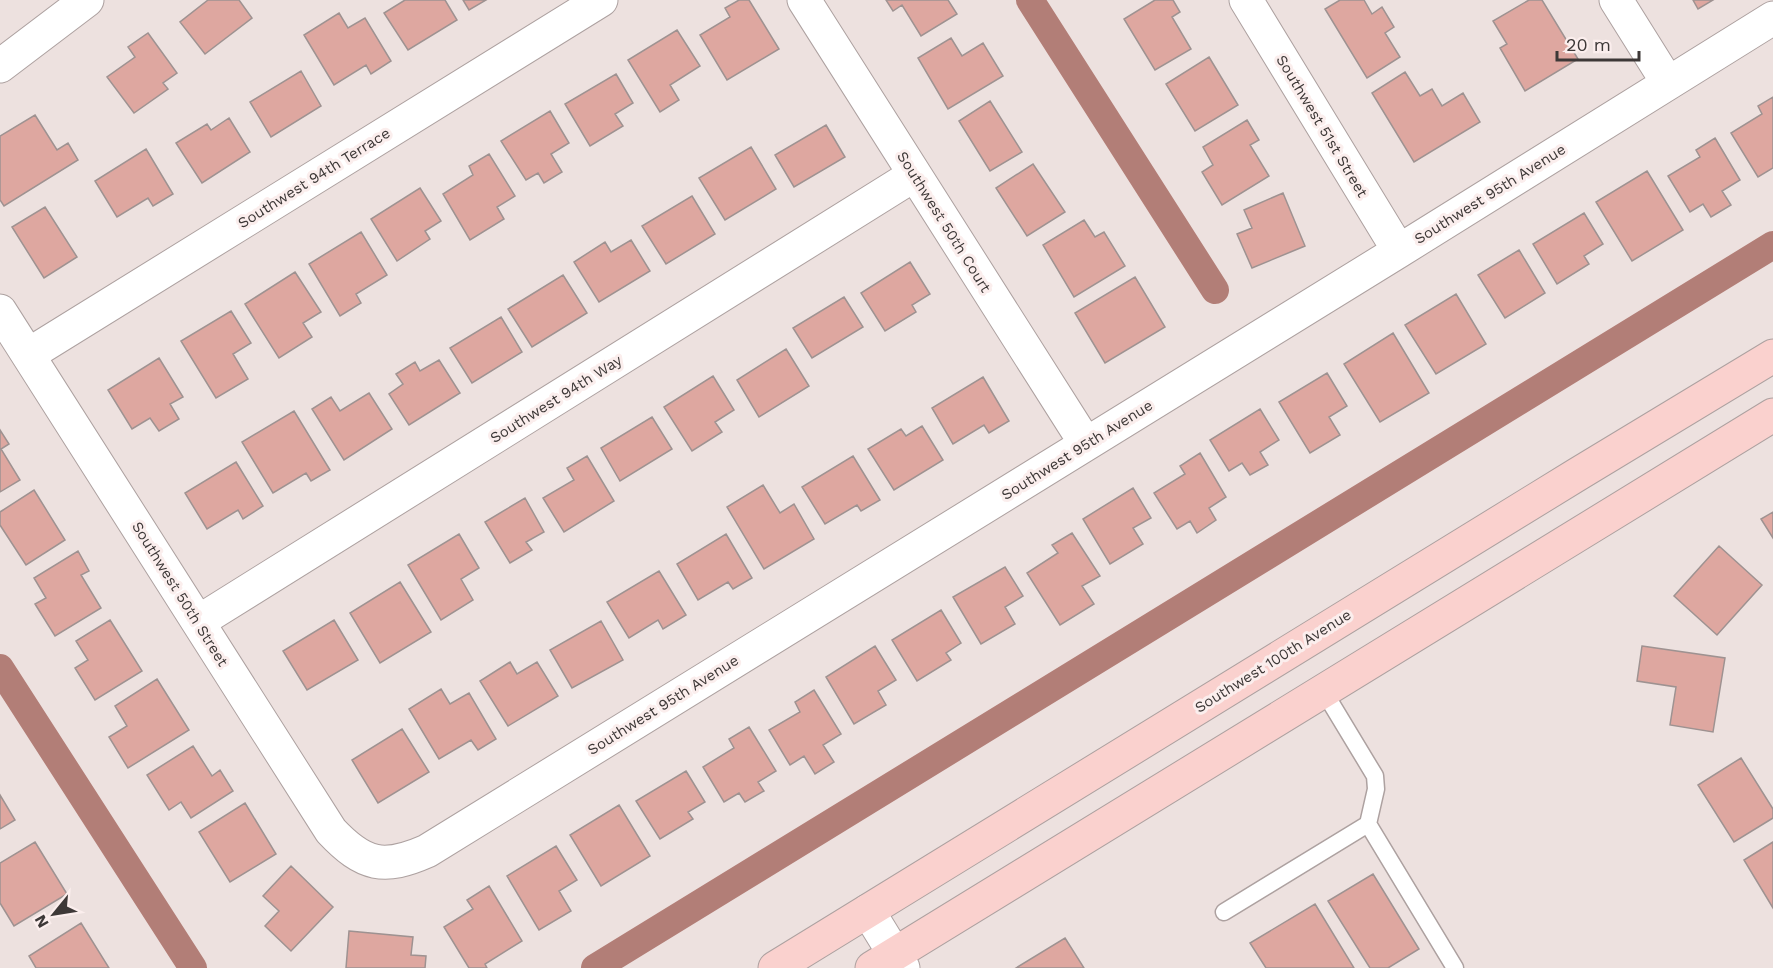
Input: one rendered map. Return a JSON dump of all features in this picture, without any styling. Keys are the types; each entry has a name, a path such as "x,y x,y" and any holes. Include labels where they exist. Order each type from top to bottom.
{"main road":[{"name":"Southwest 100th Avenue","path":"775,968 1773,356"},
{"path":"890,963 1323,690 1773,415"}],"street":[{"path":"0,66 87,0"},
{"name":"Southwest 94th Terrace","path":"28,355 601,0"},
{"name":"Southwest 50th Court","path":"804,0 1086,444"},
{"name":"Southwest 51st Street","path":"1246,0 1399,251"},
{"path":"1616,0 1668,83"},
{"name":"Southwest 95th Avenue","path":"374,862 393,863 427,851 1773,18"},
{"name":"Southwest 94th Way","path":"198,622 914,175"},
{"name":"Southwest 50th Street","path":"0,311 332,831 347,848 374,862"},
{"path":"868,910 890,963"}],"lane":[{"path":"1323,690 1375,776 1376,789 1368,824 1455,968"},
{"path":"1224,912 1368,824"}],"building":[{"path":"208,0 239,0 252,18 205,54 180,22"},
{"path":"405,0 445,0 457,20 408,50 384,13"},
{"path":"463,0 486,0 469,10"},
{"path":"739,0 749,0 779,49 727,80 700,35 730,17 725,8"},
{"path":"886,0 948,0 957,14 921,36 902,5 893,11"},
{"path":"1155,0 1173,0 1180,12 1172,17 1191,49 1155,70 1124,19"},
{"path":"1340,0 1364,0 1372,14 1382,7 1394,27 1385,33 1400,57 1367,78 1325,9"},
{"path":"1529,0 1542,0 1578,59 1525,91 1500,48 1507,44 1493,21"},
{"path":"1693,0 1713,0 1698,9"},
{"path":"339,13 348,28 365,18 391,61 371,74 366,65 334,85 304,35"},
{"path":"677,30 700,66 670,85 679,100 660,112 628,60"},
{"path":"148,33 177,73 163,83 168,89 134,113 107,77 135,57 128,47"},
{"path":"951,38 962,56 983,43 1003,76 948,109 918,58"},
{"path":"1209,57 1238,105 1195,131 1166,84"},
{"path":"301,71 321,106 271,137 250,102"},
{"path":"1405,72 1420,96 1432,89 1442,106 1463,93 1480,122 1414,162 1372,93"},
{"path":"616,74 633,103 615,114 623,126 590,146 565,104"},
{"path":"1773,97 1773,168 1758,177 1731,133 1762,114 1758,106"},
{"path":"990,101 1022,152 990,171 959,121"},
{"path":"550,111 569,143 551,154 562,172 544,183 538,173 526,180 501,141"},
{"path":"35,115 57,150 68,143 78,160 4,206 0,200 0,136"},
{"path":"229,118 250,152 202,183 176,143 207,124 211,130"},
{"path":"1247,120 1259,140 1250,145 1269,176 1222,205 1202,172 1213,165 1203,147"},
{"path":"826,125 845,157 794,187 775,155"},
{"path":"1715,138 1740,180 1722,191 1731,205 1711,217 1703,204 1690,212 1668,176 1700,157 1696,150"},
{"path":"751,147 776,189 725,220 699,178"},
{"path":"146,149 173,194 153,206 148,198 117,217 95,181"},
{"path":"489,154 515,196 497,207 504,219 470,240 443,194 473,175 469,166"},
{"path":"1033,164 1065,212 1027,236 996,188"},
{"path":"1647,171 1683,230 1632,261 1596,202"},
{"path":"420,188 441,221 425,231 430,239 397,261 371,219"},
{"path":"1283,193 1305,246 1252,268 1237,234 1252,228 1244,210"},
{"path":"692,196 715,234 666,264 642,226"},
{"path":"45,207 77,257 44,278 12,227"},
{"path":"1584,213 1603,244 1584,256 1589,264 1557,284 1533,244"},
{"path":"1084,220 1095,237 1104,232 1125,266 1074,297 1043,245"},
{"path":"361,232 387,275 356,294 361,303 340,316 309,264"},
{"path":"631,240 650,271 599,302 574,262 605,242 611,252"},
{"path":"1519,250 1545,293 1505,318 1478,275"},
{"path":"910,262 930,294 912,305 916,312 885,331 861,293"},
{"path":"295,272 321,312 303,323 312,337 279,358 245,304"},
{"path":"563,275 587,313 532,347 508,309"},
{"path":"1135,277 1165,327 1105,363 1075,313"},
{"path":"1456,294 1486,344 1436,374 1405,325"},
{"path":"844,297 863,327 812,358 793,328"},
{"path":"231,311 251,343 233,354 248,379 216,398 181,341"},
{"path":"501,317 522,352 472,383 450,348"},
{"path":"1393,333 1429,393 1380,422 1344,364"},
{"path":"786,349 809,386 759,417 737,380"},
{"path":"159,358 183,397 170,404 179,419 159,431 150,418 132,429 108,390"},
{"path":"439,360 460,393 409,425 389,394 403,384 396,374 415,362 420,371"},
{"path":"1327,373 1347,406 1329,417 1340,435 1310,453 1279,402"},
{"path":"713,376 734,410 715,422 722,432 692,451 664,407"},
{"path":"983,377 1009,421 989,433 984,425 953,444 932,408"},
{"path":"369,393 392,429 344,460 312,409 331,397 340,411"},
{"path":"1260,409 1279,440 1260,452 1268,465 1250,475 1242,463 1229,471 1210,440"},
{"path":"294,411 330,470 311,481 306,473 273,493 242,442"},
{"path":"652,417 672,449 620,481 601,448"},
{"path":"922,426 943,460 894,490 868,449 901,429 906,436"},
{"path":"0,430 9,444 1,449 20,480 0,492"},
{"path":"1200,453 1226,497 1209,508 1216,520 1197,533 1190,521 1177,529 1154,493 1185,474 1180,466"},
{"path":"587,456 614,501 564,532 543,498 574,480 567,468"},
{"path":"853,456 880,500 861,511 857,505 825,524 802,487"},
{"path":"236,462 263,506 243,519 238,510 207,529 185,493"},
{"path":"763,485 780,513 794,504 814,539 764,569 727,507"},
{"path":"1133,488 1151,518 1133,528 1143,544 1110,564 1083,519"},
{"path":"34,490 65,540 26,565 0,525 0,512"},
{"path":"525,498 544,532 526,542 532,550 510,563 485,522"},
{"path":"1773,512 1773,538 1761,519"},
{"path":"1072,533 1100,576 1082,586 1094,604 1060,625 1027,573 1058,553 1052,545"},
{"path":"459,534 479,568 461,579 473,600 441,620 408,565"},
{"path":"726,534 752,578 733,589 728,582 698,600 677,564"},
{"path":"1719,546 1762,585 1717,635 1674,596"},
{"path":"78,551 89,571 81,575 101,608 55,636 35,604 46,598 34,578"},
{"path":"1005,567 1023,596 1005,607 1015,624 981,644 953,597"},
{"path":"659,571 686,615 663,629 658,620 629,638 607,602"},
{"path":"400,582 431,632 380,663 350,613"},
{"path":"941,610 961,643 946,653 951,660 917,681 892,640"},
{"path":"110,620 142,671 95,700 75,668 88,660 76,641"},
{"path":"334,620 358,660 307,690 283,651"},
{"path":"601,621 623,660 572,688 550,650"},
{"path":"875,646 896,680 878,691 886,705 854,724 826,677"},
{"path":"1642,646 1725,658 1713,732 1670,725 1676,687 1637,681"},
{"path":"510,662 517,674 537,662 558,696 508,726 480,681"},
{"path":"157,679 189,730 128,768 109,737 127,726 115,706"},
{"path":"441,689 450,704 469,693 496,739 478,750 471,740 439,759 409,709"},
{"path":"814,690 841,734 823,745 834,762 815,774 804,756 790,765 769,730 800,712 795,702"},
{"path":"749,727 776,771 758,782 764,791 745,802 739,793 724,802 703,767 734,748 729,739"},
{"path":"402,729 429,772 378,803 352,760"},
{"path":"193,746 212,776 220,770 233,791 191,818 181,802 169,810 147,775"},
{"path":"1741,758 1773,809 1773,818 1734,842 1698,785"},
{"path":"686,771 705,802 688,812 693,819 660,839 636,801"},
{"path":"0,795 15,820 0,829"},
{"path":"245,803 276,854 230,882 199,832"},
{"path":"619,805 650,856 601,886 570,835"},
{"path":"35,842 67,894 14,926 0,903 0,863"},
{"path":"1773,842 1773,908 1744,860"},
{"path":"556,846 577,880 559,891 571,911 539,930 507,876"},
{"path":"291,866 333,907 291,951 265,926 279,911 263,896"},
{"path":"1373,874 1419,949 1388,968 1370,968 1328,901"},
{"path":"489,886 522,941 485,964 487,968 469,968 444,927 473,909 467,900"},
{"path":"1315,904 1354,968 1266,968 1250,943"},
{"path":"81,923 109,968 36,968 29,956"},
{"path":"349,931 413,937 411,955 426,956 425,968 346,968"},
{"path":"1065,938 1084,968 1016,968"}],"waterway":[{"path":"1030,0 1215,290"},
{"path":"595,968 1773,245"},
{"path":"0,668 193,968"}]}
